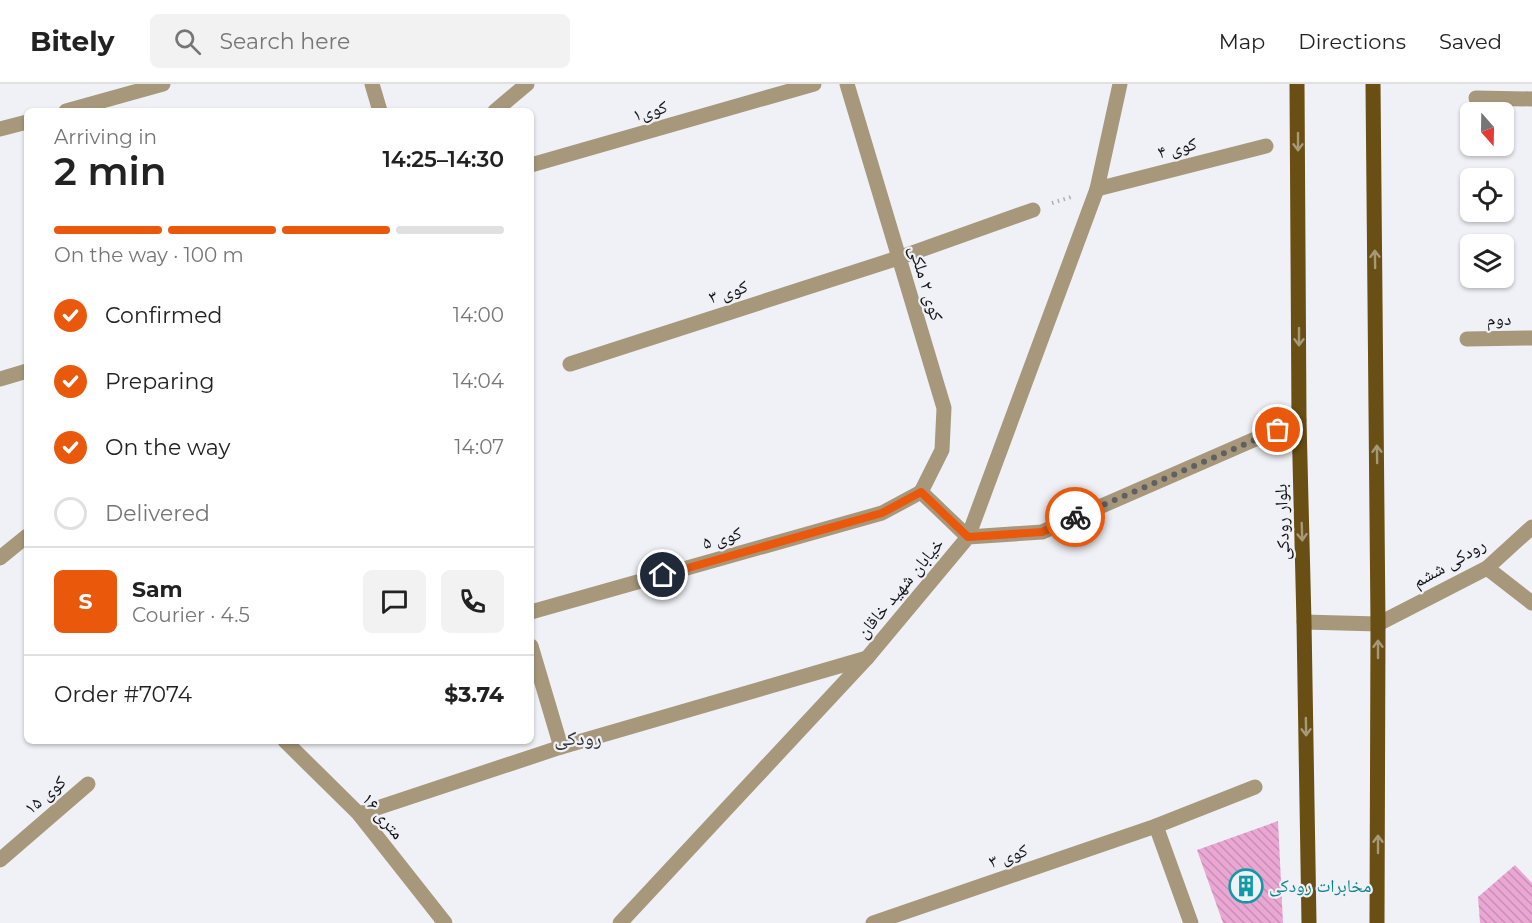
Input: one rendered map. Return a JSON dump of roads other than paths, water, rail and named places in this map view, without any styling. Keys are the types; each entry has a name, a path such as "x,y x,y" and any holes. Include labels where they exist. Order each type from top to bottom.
{"main road":[{"name":"بلوار رودکی","path":"1298,84 1299,420 1309,923"},
{"path":"1373,84 1378,624 1377,923"}],"street":[{"path":"77,108 163,84"},
{"path":"372,84 379,108"},
{"path":"499,108 527,84"},
{"name":"کوی۱","path":"534,164 814,84"},
{"name":"کوی ۲ ملکی","path":"846,84 944,408 942,450 921,492"},
{"path":"921,492 968,537 1097,189 1120,84"},
{"path":"1476,98 1532,99"},
{"path":"0,129 24,123"},
{"name":"کوی ۴","path":"1097,189 1266,146"},
{"path":"898,258 1033,210"},
{"name":"کوی ۳","path":"570,364 898,258"},
{"name":"دوم","path":"1467,339 1532,338"},
{"path":"0,379 24,372"},
{"name":"خیابان شهید خاقان","path":"620,923 867,658 968,537 1042,532 1299,420"},
{"name":"کوی ۵","path":"534,611 882,513 921,492"},
{"name":"رودکی ششم","path":"1378,624 1487,568 1532,527"},
{"path":"0,558 24,538"},
{"path":"1487,568 1532,603"},
{"path":"1304,622 1378,624"},
{"path":"534,656 561,747"},
{"path":"359,814 561,747 867,658"},
{"name":"۱۶ متری","path":"288,744 359,814 445,923"},
{"name":"کوی ۱۵","path":"0,860 88,783"},
{"name":"کوی ۳","path":"873,923 1156,826 1255,787"},
{"path":"1156,826 1191,923"}],"place":[{"name":"مخابرات رودکی","path":"1246,886"}],"district":[{"name":"رودکی","path":"578,738"}]}
